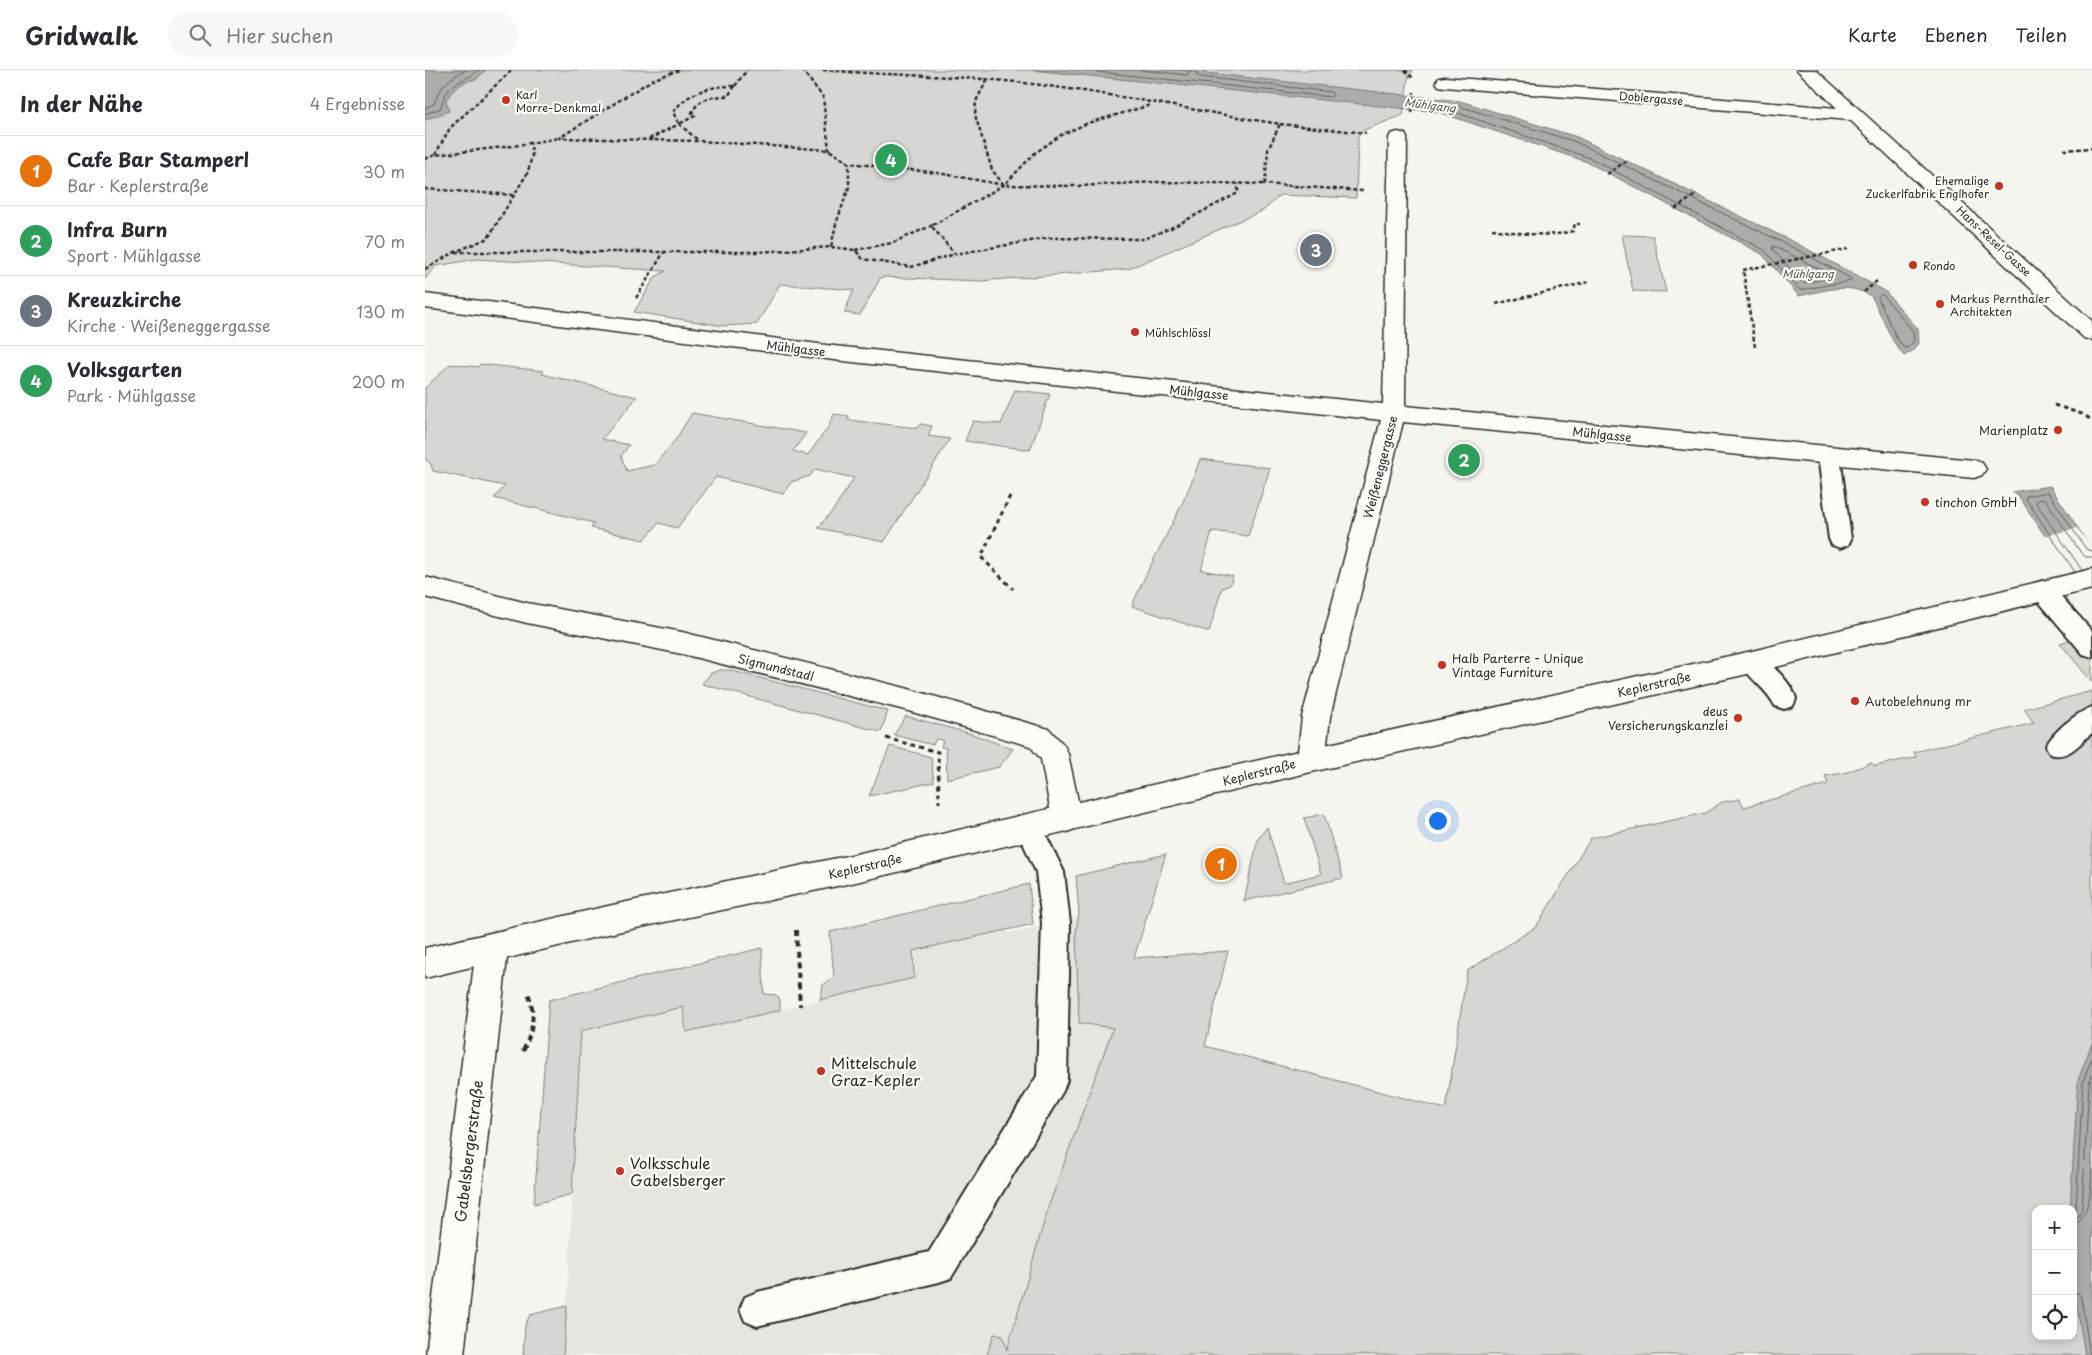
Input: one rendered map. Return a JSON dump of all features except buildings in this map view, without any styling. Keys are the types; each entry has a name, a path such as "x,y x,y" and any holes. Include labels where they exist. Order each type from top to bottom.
{"street":[{"name":"Hans-Resel-Gasse","path":"1806,70 2092,333"},
{"name":"Doblergasse","path":"1445,82 1856,115"},
{"name":"Weißeneggergasse","path":"1311,760 1316,718 1394,413 1398,138"},
{"name":"Mühlgasse","path":"425,301 834,353 1394,413 1975,469"},
{"name":"Keplerstraße","path":"425,963 617,918 856,868 1311,760 1752,662 2083,580"},
{"name":"Sigmundstadl","path":"425,587 527,614 681,643 905,699 1039,737 1054,754 1067,819"},
{"name":"Gabelsbergerstraße","path":"445,1355 492,948"}],"lane":[{"path":"1829,456 1840,539"},
{"path":"2042,590 2092,647"},
{"path":"1752,662 1783,695 1784,699"},
{"path":"2059,746 2092,718"},
{"path":"757,1309 939,1266 1051,1080 1056,923 1050,872 1029,827"}],"path":[{"path":"435,155 451,128 512,70"},
{"path":"559,138 652,80 679,70"},
{"path":"649,139 695,116 692,113 693,108 698,103 710,97 728,96 747,70"},
{"path":"802,70 823,97 829,150"},
{"path":"823,70 879,75 967,78 1032,84 1280,124 1398,138"},
{"path":"987,80 976,102 975,115 992,170 1004,184"},
{"path":"699,141 674,119 673,112 684,97 706,88 735,86"},
{"path":"1413,112 1414,95"},
{"path":"455,252 758,252 831,247 855,250 892,243 933,226 1004,184 1035,154 1061,136 1088,122 1154,104"},
{"path":"1265,184 1268,150 1280,124"},
{"path":"425,159 435,155 531,144 559,138 649,139 829,150 849,163 939,173 975,182 1078,186 1155,182 1265,184 1397,192"},
{"path":"425,269 455,252 488,238 528,172 532,155 531,144"},
{"path":"2063,150 2092,148"},
{"path":"1607,174 1628,160"},
{"path":"831,247 836,224 849,187 849,163"},
{"path":"855,250 863,260 911,267 955,254 1048,238 1144,239 1173,227 1238,193 1238,184"},
{"path":"425,189 514,196"},
{"path":"1675,209 1697,194"},
{"path":"1492,228 1518,234 1558,234 1573,232 1575,224 1580,224"},
{"path":"933,226 955,254"},
{"path":"1755,347 1743,270 1849,249"},
{"path":"631,305 665,252"},
{"path":"1864,292 1877,281"},
{"path":"1496,304 1589,282"},
{"path":"2054,405 2082,414 2092,420"},
{"path":"1010,496 981,557 1013,589"},
{"path":"887,738 938,752 939,803"},
{"path":"796,930 800,1006"},
{"path":"527,987 533,1004 532,1033"}],"shaded area":[{"path":"425,70 1413,70 1408,79 1403,115 1364,130 1358,137 1356,198 1280,195 1264,210 1128,269 981,281 881,277 860,315 844,313 854,290 780,284 757,324 724,326 634,312 655,277 666,271 477,259 436,266 425,279"},
{"path":"1622,235 1653,236 1666,292 1633,291"},
{"path":"450,364 478,367 480,364 544,371 542,374 637,397 602,439 629,445 621,456 627,471 654,465 676,439 692,413 806,433 793,451 808,455 829,426 834,414 849,416 848,420 917,428 920,424 932,426 928,436 950,439 884,542 818,528 834,509 854,478 815,469 810,476 791,482 783,494 716,477 677,528 659,523 644,540 591,528 594,523 494,498 505,486 433,471 431,464 425,459 425,388"},
{"path":"1015,390 1050,394 1030,450 965,441 973,421 1001,424"},
{"path":"1200,459 1270,468 1248,536 1212,531 1201,570 1233,576 1230,585 1222,588 1209,632 1132,606 1177,515"},
{"path":"2092,633 2092,682 2060,643"},
{"path":"729,670 888,711 881,732 702,684 711,673"},
{"path":"2092,691 2092,1355 987,1355 994,1334 1003,1336 1007,1350 1048,1208 1113,1028 1079,1023 1076,932 1079,913 1076,876 1166,854 1134,958 1228,951 1205,1046 1446,1109 1467,971 1536,927 1591,838 1705,813 1722,802 1740,799 1744,807 1828,784 1825,776 1844,773 1871,763 1875,766 1916,757 1914,752 2034,723 2024,709"},
{"path":"906,716 972,734 1013,749 999,767 947,779 946,748 941,747 943,740 936,739 933,745 894,735"},
{"path":"890,746 931,757 934,782 869,796"},
{"path":"1324,814 1343,878 1244,901 1258,839 1267,827 1284,883 1321,874 1304,818"},
{"path":"1029,884 1033,924 913,951 914,978 820,1000 823,985 834,978 830,932"},
{"path":"1079,917 1076,932 1079,1023 1114,1027 1409,1355 563,1355 581,1031 684,1007 686,1032 914,978 913,951 1007,930 1009,933"},
{"path":"762,948 764,994 776,995 780,999 780,1010 686,1032 683,1007 581,1031 572,1194 534,1204 549,1000"},
{"path":"567,1306 563,1355 523,1355 525,1325 530,1315"}],"water":[{"path":"425,70 486,70 476,80 467,81 451,93 446,101 449,111 425,120"},
{"name":"Mühlgang","path":"1032,70 1179,70 1460,101 1577,137 1796,243 1885,291 1918,329 1919,343 1914,350 1904,356 1893,341 1872,297 1863,292 1845,288 1799,296 1762,254 1587,162 1438,112"},
{"path":"2050,486 2092,549 2045,536 2018,495 2012,492"},
{"path":"2092,1043 2092,1355 2085,1355 2077,1307 2077,1205 2070,1205 2078,1080"}],"pier":[{"path":"2077,528 2092,547 2092,608 2050,548 2045,536"}],"place":[{"name":"Karl Morre-Denkmal","path":"506,100"},
{"name":"Volksgarten","path":"891,160"},
{"name":"Ehemalige Zuckerlfabrik Englhofer","path":"1999,186"},
{"name":"Kreuzkirche","path":"1316,250"},
{"name":"Rondo","path":"1913,265"},
{"name":"Markus Pernthaler Architekten","path":"1940,304"},
{"name":"Mühlschlössl","path":"1135,332"},
{"name":"Marienplatz","path":"2058,430"},
{"name":"Infra Burn","path":"1464,460"},
{"name":"tinchon GmbH","path":"1925,502"},
{"name":"Halb Parterre - Unique Vintage Furniture","path":"1442,665"},
{"name":"Autobelehnung mr","path":"1855,701"},
{"name":"deus Versicherungskanzlei","path":"1738,718"},
{"name":"Cafe Bar Stamperl","path":"1221,864"},
{"name":"Mittelschule Graz-Kepler","path":"821,1071"},
{"name":"Volksschule Gabelsberger","path":"620,1171"}]}
